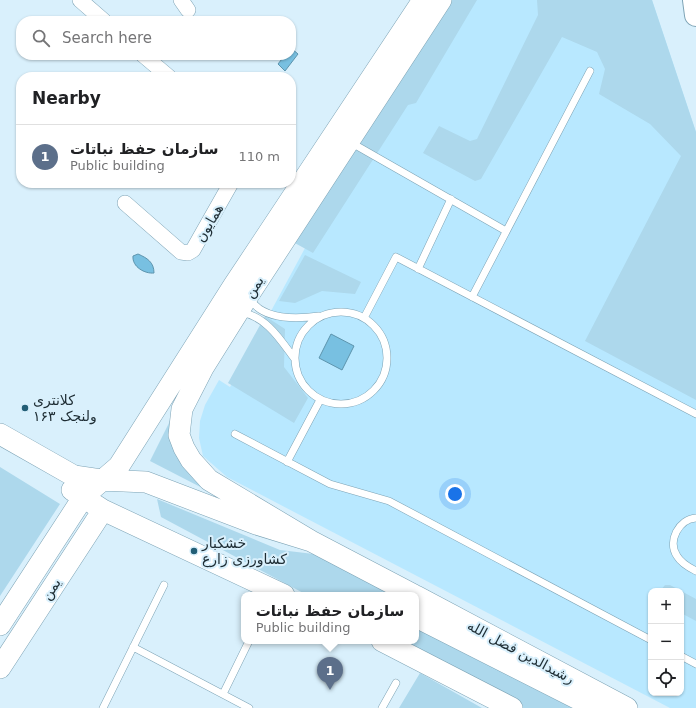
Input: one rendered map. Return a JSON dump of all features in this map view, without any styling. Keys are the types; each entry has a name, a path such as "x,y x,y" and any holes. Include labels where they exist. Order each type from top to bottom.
{"highway":[{"path":"694,0 696,15"}],"main road":[{"name":"یمن","path":"0,625 84,496 119,466 234,285 423,0"},
{"name":"یمن","path":"311,541 209,480 191,460 179,435 182,409 203,368 243,304 441,0"},
{"name":"رشیدالدین فضل الله","path":"0,434 74,476 101,480 146,482 256,524 311,541 407,592"},
{"path":"0,448 84,496 103,510 278,592"},
{"name":"یمن","path":"0,668 103,510"},
{"name":"رشیدالدین فضل الله","path":"419,598 627,708"},
{"path":"419,619 596,708"},
{"path":"388,644 512,708"},
{"path":"399,644 412,655"}],"street":[{"path":"80,0 98,16"},
{"path":"149,60 162,72"},
{"name":"همایون","path":"125,203 181,252 188,253 193,250 228,188"}],"lane":[{"path":"472,297 590,71"},
{"path":"348,141 506,231"},
{"path":"418,269 451,199"},
{"path":"364,318 396,257 696,414"},
{"path":"243,304 279,316 294,318 337,312 351,313 364,318 375,327 383,339 387,353 387,367 382,380 374,392 362,400 348,405 334,404 320,400 310,393 301,383 296,371 294,358 296,345 302,332 311,322 323,315"},
{"path":"243,304 251,314 266,323 294,358"},
{"path":"287,462 320,400"},
{"path":"235,434 330,484 389,501 648,638"},
{"path":"696,518 683,523 676,532 673,544 676,555 684,564 696,571"},
{"path":"103,708 164,585"},
{"path":"223,694 248,644"},
{"path":"133,647 249,708"},
{"path":"684,658 696,664"},
{"path":"382,708 396,683"}],"shaded area":[{"path":"448,0 477,0 416,103 408,105 313,253 293,242"},
{"path":"454,0 652,0 696,132 696,708 670,708 227,477 203,456 199,438 200,421 205,405 219,380 230,387 311,237"},
{"path":"537,0 652,0 696,132 696,400 585,341 681,156 650,124 599,94 605,69 597,52 562,37 481,179 475,181 423,153 439,126 470,141 477,139 538,15"},
{"path":"281,60 293,60 285,71 278,64"},
{"path":"138,254 151,263 154,273 143,271 137,266 133,260 133,256"},
{"path":"305,255 361,282 355,294 322,291 295,303 279,301"},
{"path":"265,316 285,329 284,367 308,398 294,423 228,383"},
{"path":"331,334 354,346 342,370 319,358"},
{"path":"174,413 173,435 245,510 150,461"},
{"path":"0,467 60,504 0,596"},
{"path":"157,499 280,550 322,555 400,592 301,592 161,517"},
{"path":"665,585 670,585 676,588 662,588"},
{"path":"684,593 696,599 696,621 684,615"},
{"path":"419,603 616,708 519,708 398,644 419,644"},
{"path":"420,673 482,708 399,708"}],"place":[{"name":"کلانتری ۱۶۳ ولنجک","path":"25,408"},
{"name":"خشکبار کشاورزی زارع","path":"194,551"},
{"name":"سازمان حفظ نباتات","path":"330,690"}]}
